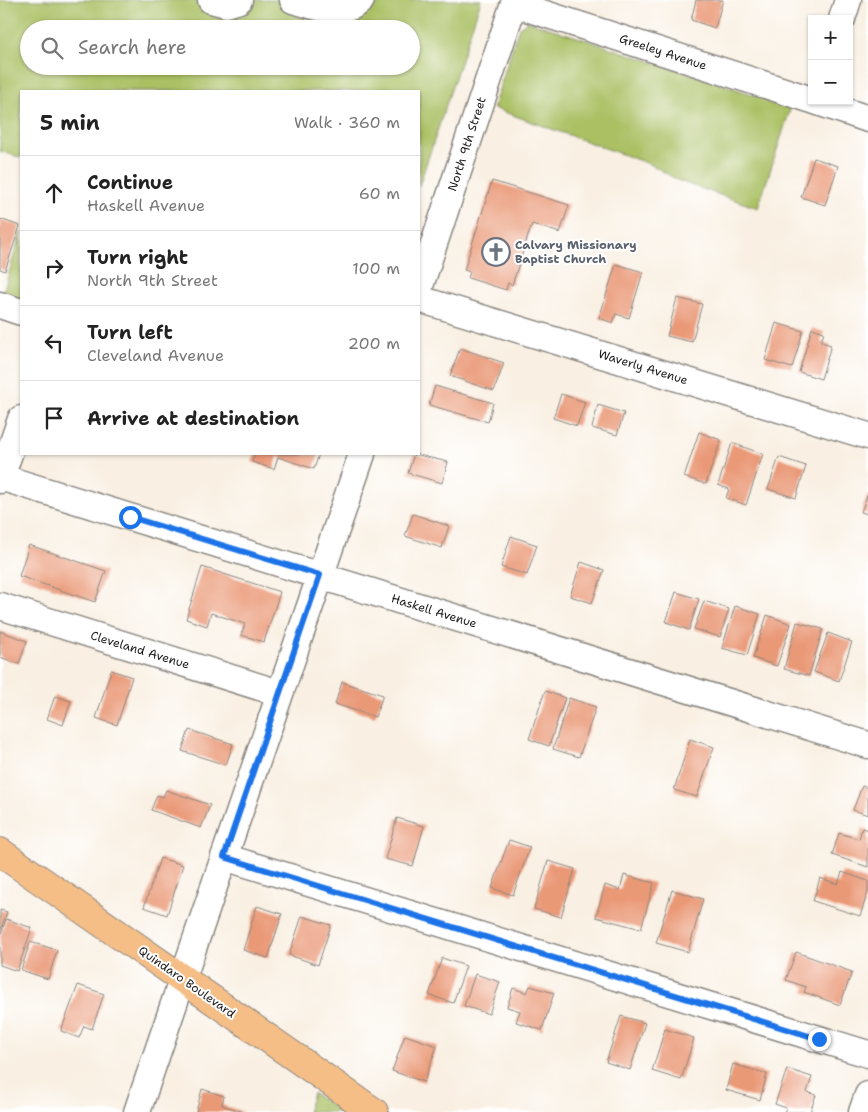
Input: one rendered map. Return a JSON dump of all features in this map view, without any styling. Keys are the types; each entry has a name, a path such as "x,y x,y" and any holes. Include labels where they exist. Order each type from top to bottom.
{"main road":[{"name":"Quindaro Boulevard","path":"0,852 374,1112"}],"street":[{"path":"211,0 226,4 239,0"},
{"path":"293,0 326,9 340,10 361,0"},
{"path":"843,15 848,0"},
{"name":"Greeley Avenue","path":"514,2 808,99"},
{"name":"North 9th Street","path":"420,286 514,2"},
{"name":"Greeley Avenue","path":"825,105 868,119"},
{"name":"Waverly Avenue","path":"420,298 868,436"},
{"path":"0,306 20,312"},
{"path":"0,478 20,422"},
{"path":"137,1112 362,455"},
{"name":"Haskell Avenue","path":"0,478 868,745"},
{"name":"Cleveland Avenue","path":"0,606 279,693"},
{"path":"224,857 868,1054"},
{"path":"862,1112 868,1095"}],"green space":[{"path":"0,0 481,0 420,183 420,90 20,90 20,158 0,151"},
{"path":"528,21 791,107 758,208 679,181 652,165 493,108 519,27"},
{"path":"20,235 20,302 2,296"},
{"path":"313,1093 341,1112 307,1112"}],"building":[{"path":"696,0 723,0 715,28 691,20"},
{"path":"814,158 838,166 825,205 801,197"},
{"name":"Calvary Missionary Baptist Church","path":"492,181 569,205 560,233 532,224 512,285 508,283 506,290 468,278 470,272 464,270"},
{"path":"0,219 20,226 5,271 0,269"},
{"path":"616,264 643,272 629,318 616,314 613,323 599,318"},
{"path":"677,298 702,304 692,342 667,336"},
{"path":"776,323 803,331 792,368 765,360"},
{"path":"812,328 824,332 821,342 831,345 821,379 799,372"},
{"path":"460,348 504,363 494,391 450,376"},
{"path":"435,386 493,403 488,422 429,405"},
{"path":"561,394 585,402 577,426 553,418"},
{"path":"598,405 624,413 617,435 592,428"},
{"path":"699,432 721,440 706,484 684,477"},
{"path":"732,443 763,454 746,505 726,498 729,489 718,485"},
{"path":"255,455 319,455 314,469 278,457 274,469 252,462"},
{"path":"414,455 448,462 442,483 408,473"},
{"path":"779,457 806,466 796,498 768,489"},
{"path":"868,493 868,514 861,512"},
{"path":"413,514 449,526 442,548 405,536"},
{"path":"511,536 537,545 527,575 501,567"},
{"path":"29,545 106,571 95,602 19,576"},
{"path":"581,562 604,570 592,603 570,596"},
{"path":"202,567 280,592 264,642 241,635 245,624 211,613 207,626 186,619"},
{"path":"676,592 699,599 689,630 666,622"},
{"path":"704,601 729,609 720,637 694,629"},
{"path":"735,606 760,614 747,655 722,648"},
{"path":"767,615 791,624 777,666 753,658"},
{"path":"797,622 823,629 809,676 784,669"},
{"path":"0,631 27,641 19,664 0,657"},
{"path":"828,633 852,642 839,681 814,672"},
{"path":"111,670 132,677 117,725 96,718"},
{"path":"342,682 383,695 375,717 335,704"},
{"path":"545,691 565,698 549,746 529,739"},
{"path":"55,696 71,701 63,725 47,719"},
{"path":"569,698 596,707 579,757 553,749"},
{"path":"189,730 233,744 226,765 182,751"},
{"path":"690,739 714,747 697,797 674,790"},
{"path":"862,786 868,788 868,815 853,810"},
{"path":"166,790 210,805 201,828 151,810 157,795 163,797"},
{"path":"397,818 424,826 413,866 385,859"},
{"path":"862,828 868,830 868,867 832,855 839,833 859,839"},
{"path":"509,840 530,847 513,895 492,888"},
{"path":"160,858 183,865 167,915 144,907"},
{"path":"548,861 575,869 561,917 534,909"},
{"path":"842,872 868,881 868,892 860,916 813,901 820,878 838,884"},
{"path":"624,875 654,883 641,929 596,917 605,885 620,890"},
{"path":"672,890 703,899 688,952 656,943"},
{"path":"257,906 282,914 268,958 243,950"},
{"path":"0,910 7,912 0,932"},
{"path":"302,916 331,925 318,965 289,955"},
{"path":"6,919 32,928 17,971 0,965 0,938"},
{"path":"30,942 57,950 48,979 21,970"},
{"path":"796,952 852,972 840,1005 804,992 806,987 786,980"},
{"path":"442,958 466,966 453,1003 429,995"},
{"path":"475,974 500,982 489,1014 464,1006"},
{"path":"78,985 104,994 92,1029 84,1026 79,1038 61,1031"},
{"path":"530,986 554,993 542,1030 516,1022 520,1011 507,1007 513,988 527,993"},
{"path":"621,1016 645,1023 630,1070 606,1062"},
{"path":"665,1029 694,1038 681,1080 652,1071"},
{"path":"405,1035 437,1046 424,1082 392,1071"},
{"path":"733,1064 767,1074 760,1100 726,1090"},
{"path":"787,1069 812,1077 807,1092 816,1095 810,1112 784,1112 786,1108 775,1104"},
{"path":"202,1089 224,1096 222,1105 244,1112 196,1112"}],"place":[{"name":"Calvary Missionary Baptist Church","path":"496,252"}],"route":[{"path":"130,517 320,575 224,857 819,1039"}]}
